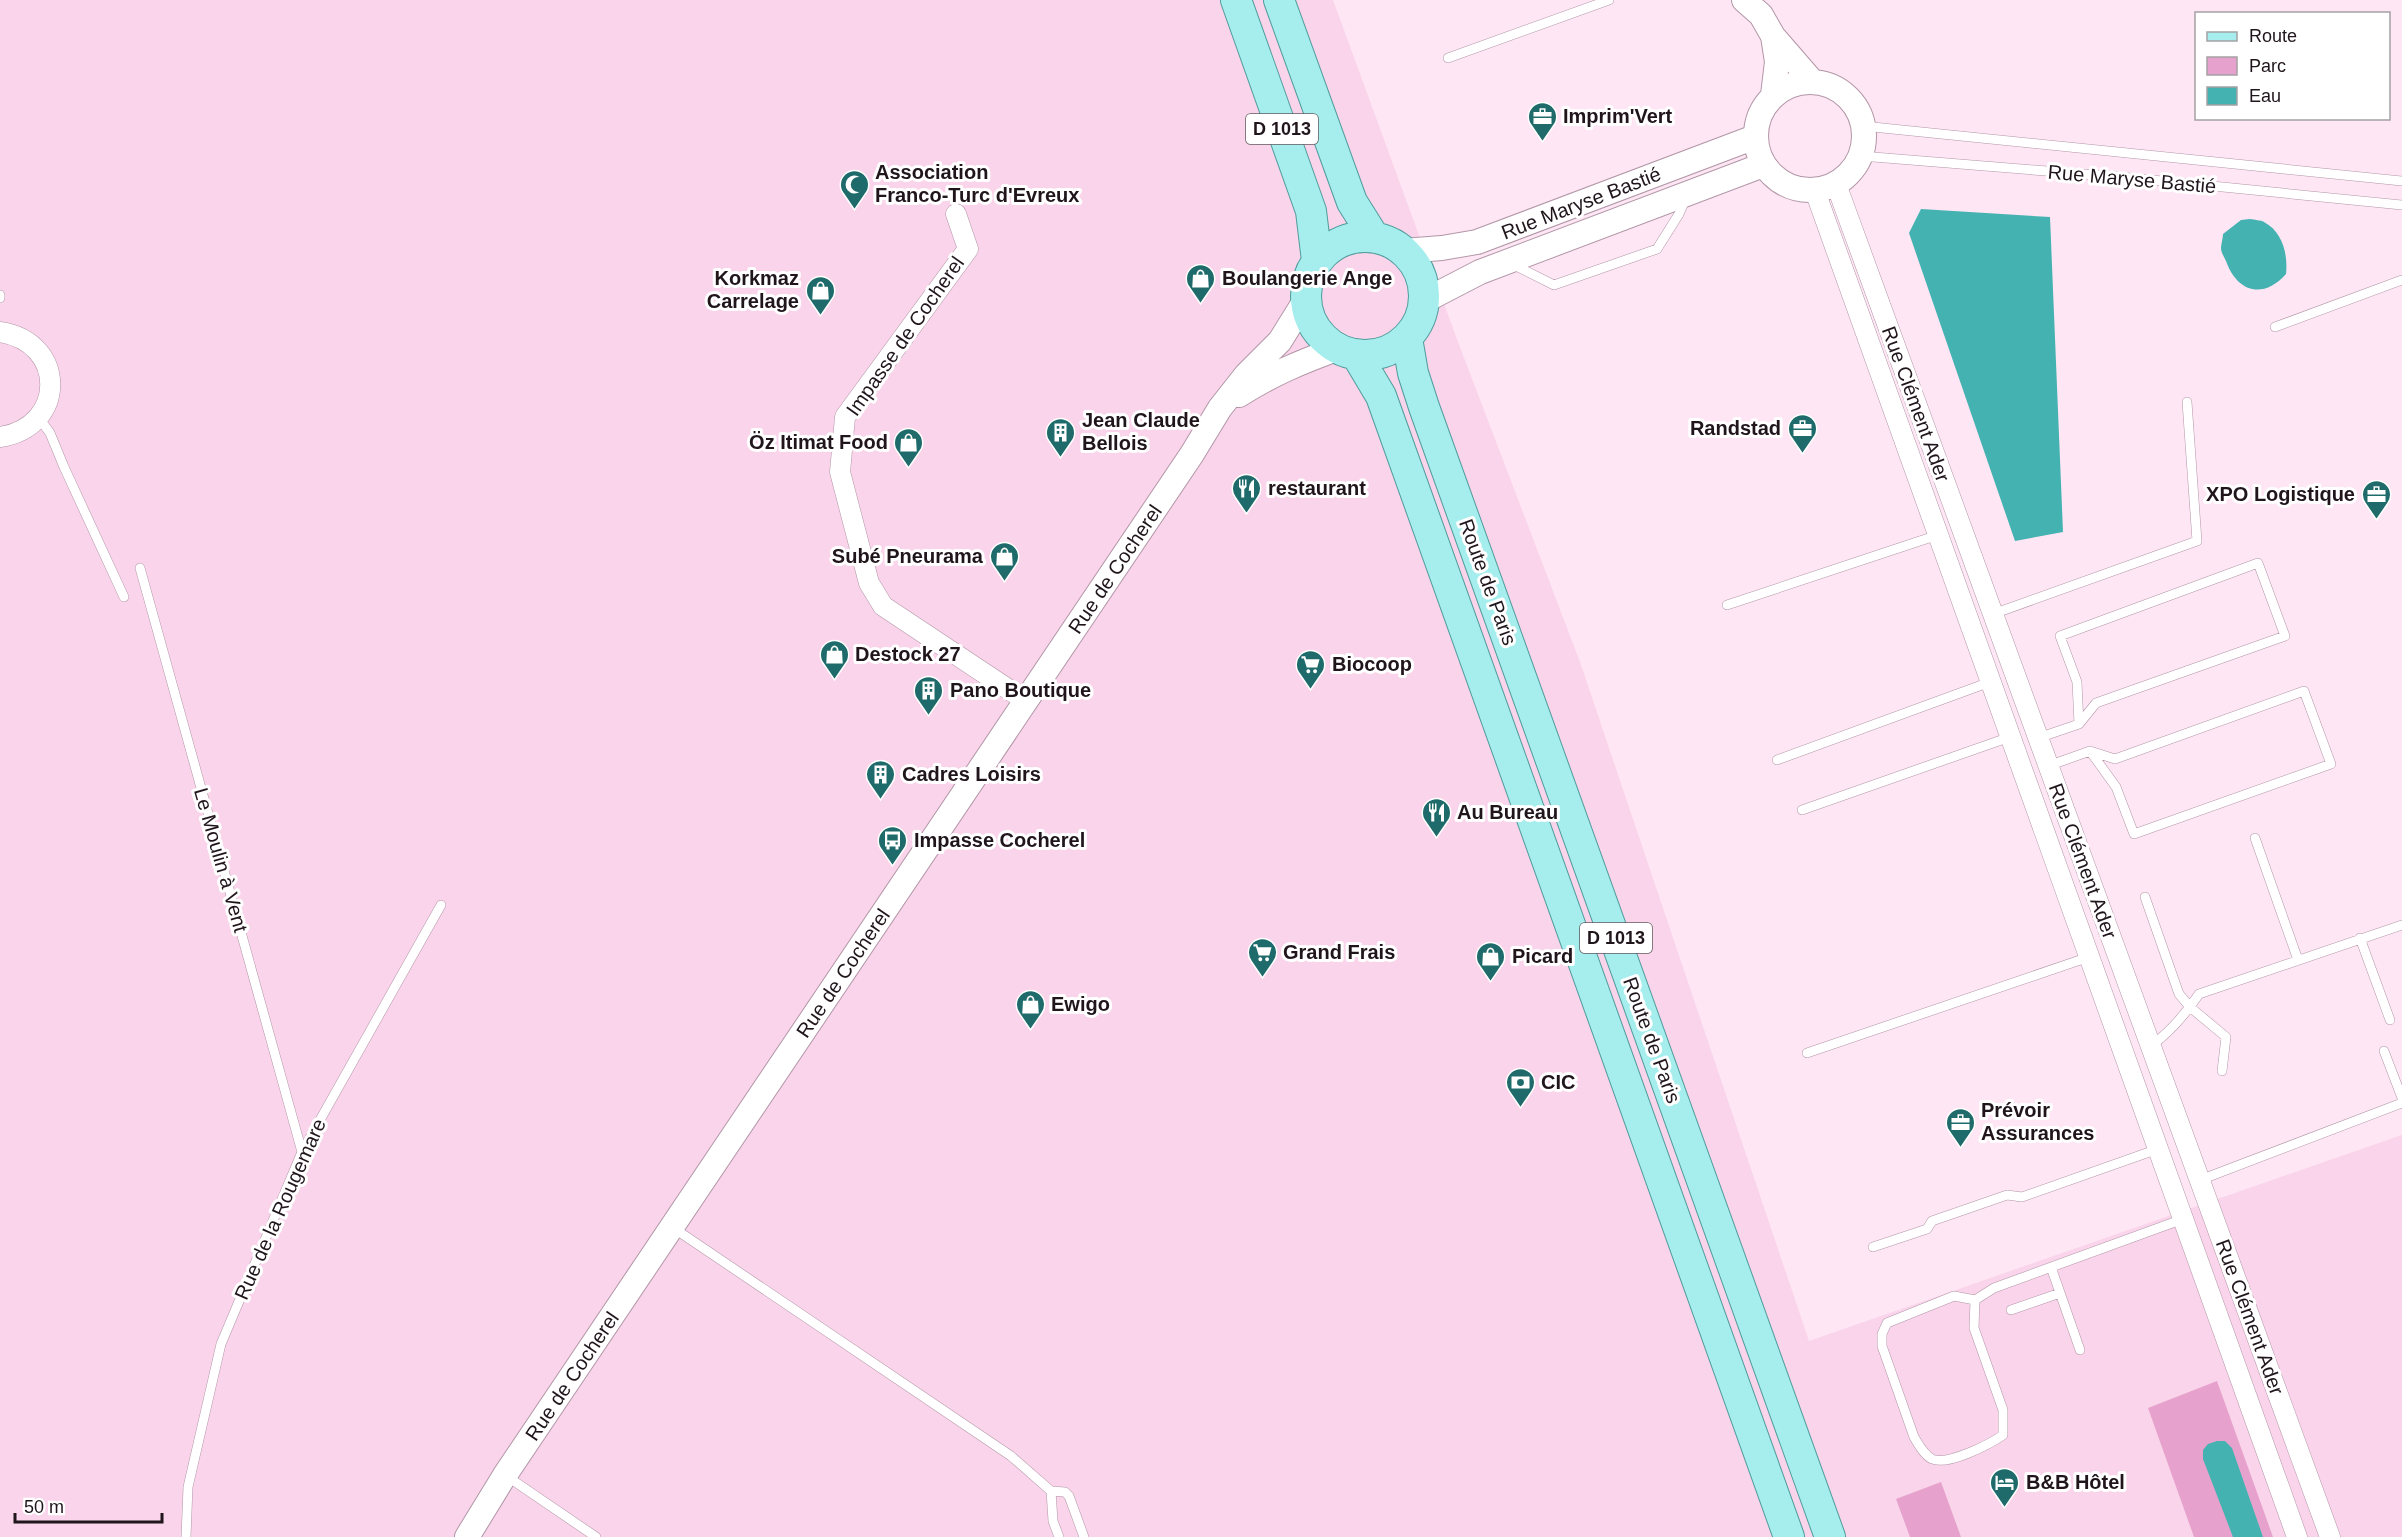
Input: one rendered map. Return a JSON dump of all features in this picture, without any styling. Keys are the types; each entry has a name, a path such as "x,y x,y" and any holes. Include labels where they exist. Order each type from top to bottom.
{"main road":[{"name":"D 1013","path":"1236,0 1311,211 1317,261"},
{"name":"D 1013","path":"1279,0 1352,202 1374,237"},
{"path":"1358,237 1374,237 1390,242 1413,261 1424,286 1424,300 1421,314 1407,338 1392,348 1374,354 1348,351 1326,340 1316,328 1309,314 1306,299 1308,280 1317,261 1329,249 1343,241 1358,237"},
{"name":"Route de Paris","path":"1407,338 1413,374 1424,407 1830,1537"},
{"name":"Route de Paris","path":"1348,351 1381,396 1789,1537"}],"street":[{"path":"1744,0 1761,15 1773,36 1812,81"},
{"path":"1773,36 1777,62 1773,95"},
{"path":"1812,81 1829,85 1844,93 1856,106 1863,126 1864,140 1861,156 1850,173 1825,188 1800,190 1785,185 1773,177 1763,165 1757,152 1755,137 1757,122 1763,107 1773,95 1785,87 1812,81"},
{"name":"Rue Maryse Bastié","path":"1403,251 1478,242 1755,137"},
{"name":"Rue Maryse Bastié","path":"1424,300 1508,261 1763,165"},
{"name":"Rue Clément Ader","path":"1825,188 1938,535 2297,1537"},
{"name":"Rue Clément Ader","path":"1825,188 1993,615 2330,1537"},
{"name":"Impasse de Cocherel","path":"956,214 968,249 845,417 840,472 869,582 883,606 1026,701"},
{"name":"Rue de Cocherel","path":"467,1537 672,1227 1192,454 1220,408 1245,375 1280,341 1306,299"},
{"path":"0,332 14,334 29,342 41,354 49,370 51,387 47,404 39,418 27,429 14,435 0,437"},
{"name":"Rue de Cocherel","path":"1220,408 1273,374 1348,351"}],"lane":[{"path":"1448,58 1609,0"},
{"name":"Rue Maryse Bastié","path":"1863,126 2402,180"},
{"name":"Rue Maryse Bastié","path":"1861,156 2132,178 2402,205"},
{"path":"1508,261 1525,272 1554,285 1656,249 1679,214 1689,193"},
{"path":"2275,327 2402,280"},
{"path":"1993,615 2197,541 2187,402"},
{"path":"39,418 50,433 124,597"},
{"path":"1727,604 1938,535"},
{"path":"2038,738 2079,724 2096,703 2285,636 2259,563 2060,636 2077,682 2079,724"},
{"name":"Le Moulin à Vent","path":"140,568 302,1152"},
{"path":"1777,760 1990,682"},
{"path":"2048,766 2090,751 2115,759 2304,691 2331,764 2134,834 2116,787 2090,751"},
{"path":"1802,810 2010,737"},
{"path":"2255,838 2298,960"},
{"path":"2145,897 2179,994 2190,1007 2226,1037 2222,1071"},
{"name":"Rue de la Rougemare","path":"186,1537 188,1487 221,1344 302,1152 441,905"},
{"path":"2151,1046 2167,1034 2199,994 2402,925"},
{"path":"2360,938 2390,1020"},
{"path":"1807,1053 2089,957"},
{"path":"2384,1051 2402,1098"},
{"path":"2199,1180 2402,1103"},
{"path":"1873,1247 1927,1229 1932,1221 2007,1195 2022,1197 2158,1149"},
{"path":"1975,1300 1974,1328 2003,1410 2003,1435 1988,1446 1942,1461 1932,1459 1922,1450 1914,1437 1882,1346 1882,1334 1887,1323 1954,1296 1975,1300 1994,1288 2183,1219"},
{"path":"672,1227 1011,1456 1051,1491 1065,1492 1069,1496 1084,1537"},
{"path":"2051,1267 2080,1350"},
{"path":"2012,1310 2060,1293"},
{"path":"506,1476 596,1537"},
{"path":"1051,1491 1053,1521 1059,1537"}],"shaded area":[{"path":"0,0 1333,0 1458,342 1580,662 1809,1341 2402,1135 2402,1537 0,1537"}],"green space":[{"path":"2217,1381 2273,1537 2194,1537 2148,1408"},
{"path":"1941,1482 1961,1537 1910,1537 1896,1499"}],"water":[{"path":"1921,209 2050,217 2063,532 2015,541 1909,233"},
{"path":"2241,220 2263,221 2276,232 2283,245 2286,259 2286,274 2277,282 2260,289 2244,286 2237,280 2221,250 2223,234"},
{"path":"2225,1441 2232,1448 2263,1537 2233,1537 2203,1459 2203,1450 2208,1444"}],"place":[{"name":"Imprim'Vert","path":"1542,142"},
{"name":"Association Franco-Turc d'Evreux","path":"854,210"},
{"name":"Boulangerie Ange","path":"1201,304"},
{"name":"Korkmaz Carrelage","path":"820,316"},
{"name":"Randstad","path":"1802,454"},
{"name":"Jean Claude Bellois","path":"1061,458"},
{"name":"Öz Itimat Food","path":"909,468"},
{"name":"restaurant","path":"1247,514"},
{"name":"XPO Logistique","path":"2376,520"},
{"name":"Subé Pneurama","path":"1004,582"},
{"name":"Destock 27","path":"834,680"},
{"name":"Biocoop","path":"1311,690"},
{"name":"Pano Boutique","path":"929,716"},
{"name":"Cadres Loisirs","path":"881,800"},
{"name":"Au Bureau","path":"1436,838"},
{"name":"Impasse Cocherel","path":"893,866"},
{"name":"Grand Frais","path":"1262,978"},
{"name":"Picard","path":"1491,982"},
{"name":"Ewigo","path":"1030,1030"},
{"name":"CIC","path":"1520,1108"},
{"name":"Prévoir Assurances","path":"1960,1148"},
{"name":"B&B Hôtel","path":"2005,1508"}]}
